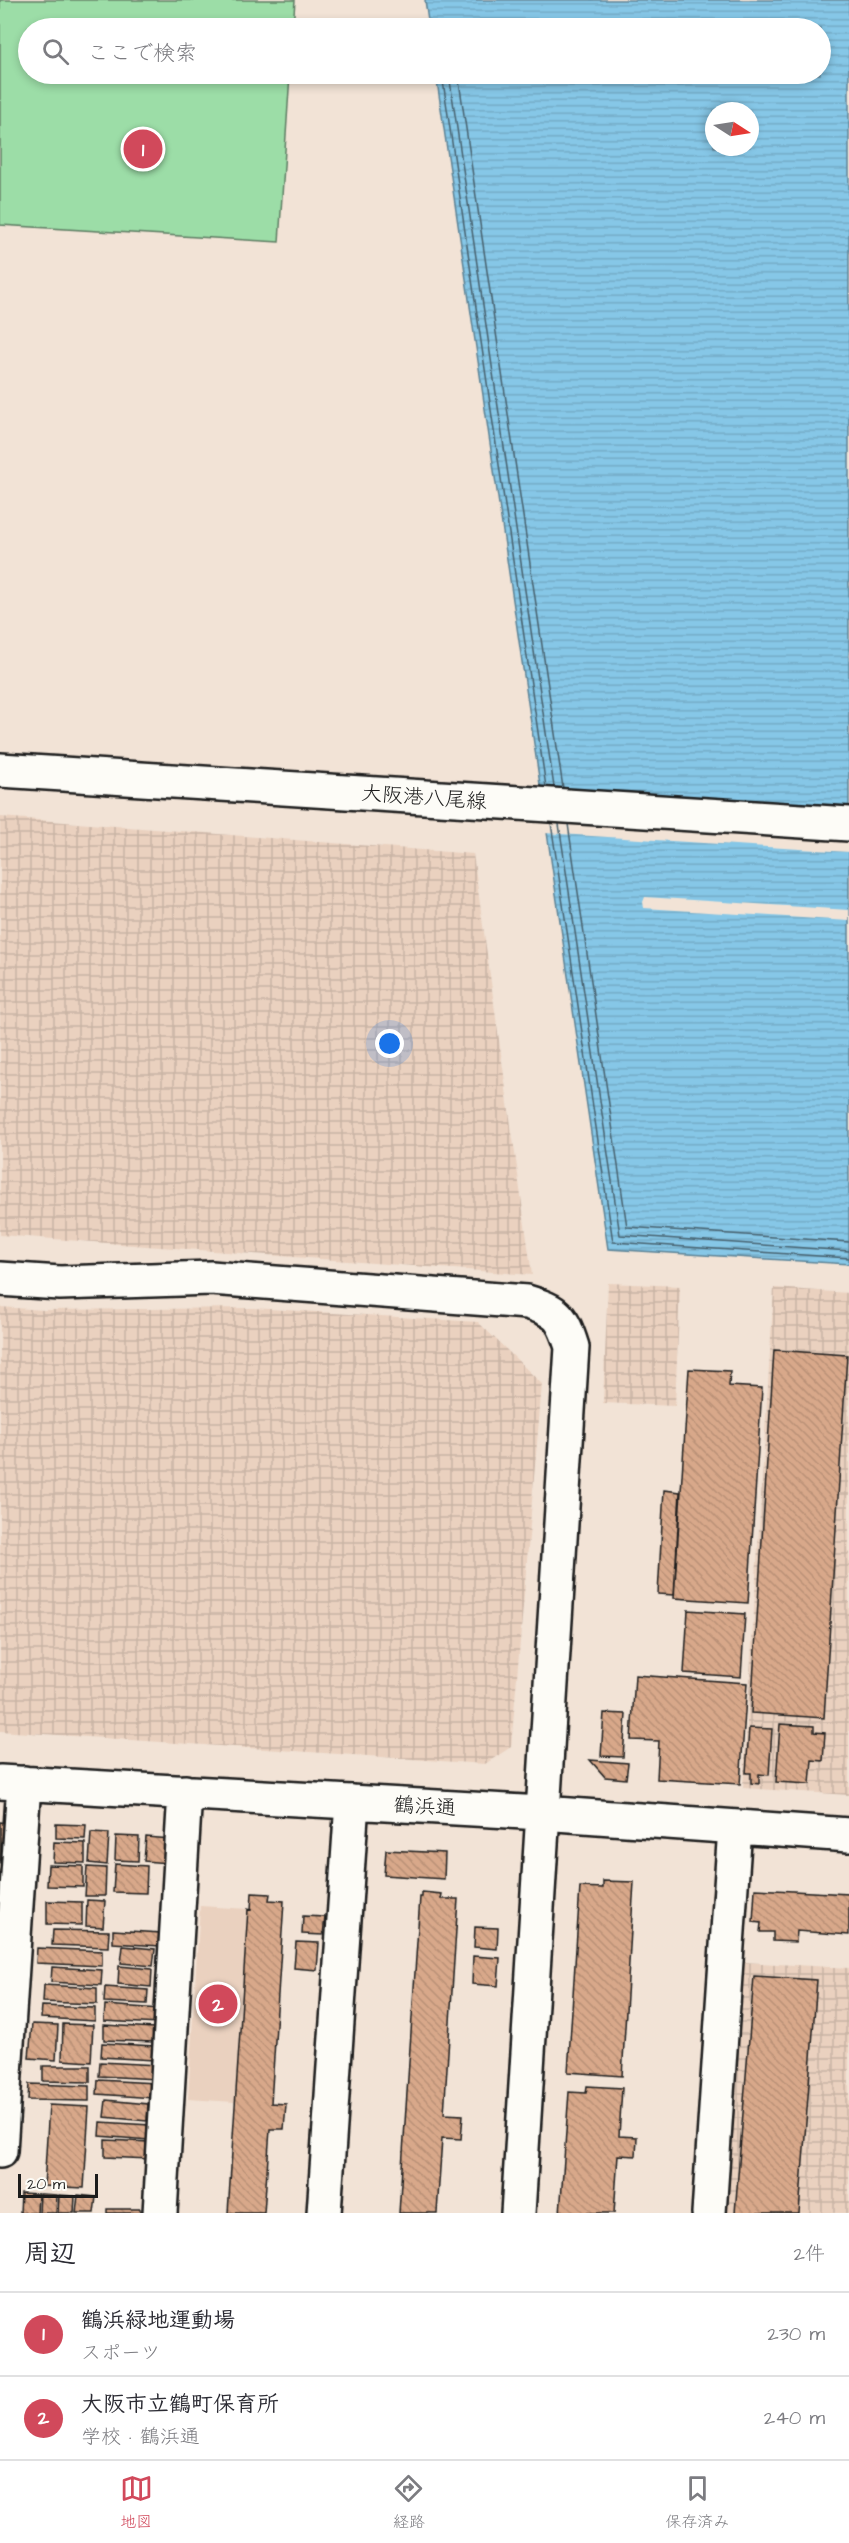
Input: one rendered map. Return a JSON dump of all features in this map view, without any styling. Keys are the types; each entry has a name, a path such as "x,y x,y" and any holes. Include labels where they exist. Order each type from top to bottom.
{"street":[{"name":"大阪港八尾線","path":"0,770 849,824"},
{"path":"0,1279 60,1283 211,1278 527,1302 549,1308 565,1323 572,1347 518,2213"},
{"path":"0,2151 12,1783"},
{"name":"鶴浜通","path":"12,1783 542,1813 849,1835"},
{"path":"160,2213 185,1792"},
{"path":"324,2213 352,1802"},
{"path":"709,2213 735,1827"}],"shaded area":[{"path":"0,817 473,854 532,1275 0,1235"},
{"path":"608,1283 680,1286 675,1406 603,1403"},
{"path":"774,1288 849,1293 849,1795 743,1788"},
{"path":"0,1307 44,1310 253,1308 478,1322 542,1384 511,1747 485,1764 0,1731"},
{"path":"200,1906 248,1909 235,2102 188,2099"},
{"path":"743,1962 849,1968 849,2213 727,2213"}],"green space":[{"path":"0,0 295,0 294,18 18,18 18,84 289,84 279,242 0,225"}],"water":[{"path":"425,0 849,0 849,1264 608,1249 437,84 831,84 831,18 428,18"}],"pier":[{"path":"537,787 849,807 849,852 544,833"},
{"path":"645,897 849,910 849,921 644,908"}],"building":[{"path":"774,1350 847,1355 824,1718 751,1713"},
{"path":"689,1369 730,1371 729,1386 762,1388 748,1603 674,1598"},
{"path":"664,1490 680,1492 674,1595 658,1594"},
{"path":"688,1610 745,1614 741,1677 684,1673"},
{"path":"635,1675 747,1683 740,1784 657,1779 659,1741 631,1740"},
{"path":"604,1713 626,1714 623,1757 601,1756"},
{"path":"780,1724 814,1726 814,1732 825,1733 823,1761 812,1760 810,1784 776,1782"},
{"path":"749,1728 772,1729 769,1775 759,1774 759,1784 751,1783 751,1773 746,1773"},
{"path":"590,1760 628,1763 626,1779 605,1777"},
{"path":"0,1822 7,1823 4,1864 0,1863"},
{"path":"56,1824 86,1825 85,1839 56,1838"},
{"path":"91,1832 109,1833 107,1865 89,1863"},
{"path":"116,1836 139,1837 138,1861 115,1860"},
{"path":"146,1837 171,1839 168,1863 144,1861"},
{"path":"54,1842 85,1843 85,1863 53,1862"},
{"path":"386,1850 445,1853 444,1879 384,1875"},
{"path":"115,1864 147,1866 146,1893 113,1892"},
{"path":"48,1865 83,1866 83,1887 47,1886"},
{"path":"87,1867 106,1868 105,1896 85,1896"},
{"path":"603,1881 634,1882 622,2076 568,2072 580,1887 603,1888"},
{"path":"755,1889 849,1894 849,1935 797,1931 796,1942 773,1941 773,1932 760,1932 761,1923 753,1922"},
{"path":"422,1892 442,1894 441,1899 458,1899 444,2114 463,2115 461,2139 442,2138 437,2213 399,2213 420,1897 422,1897"},
{"path":"252,1893 270,1894 269,1900 284,1901 271,2103 286,2104 284,2129 270,2129 264,2213 228,2213 248,1909 251,1910"},
{"path":"87,1900 105,1901 103,1927 86,1926"},
{"path":"47,1901 82,1902 82,1925 47,1924"},
{"path":"303,1916 325,1917 323,1935 302,1934"},
{"path":"475,1927 498,1928 497,1949 474,1947"},
{"path":"53,1930 109,1931 108,1947 52,1945"},
{"path":"113,1930 161,1933 160,1946 113,1943"},
{"path":"296,1942 319,1943 317,1970 294,1968"},
{"path":"123,1946 155,1949 153,1966 121,1963"},
{"path":"37,1948 102,1951 102,1966 36,1963"},
{"path":"473,1956 500,1958 498,1986 472,1984"},
{"path":"119,1966 152,1969 151,1987 118,1984"},
{"path":"52,1967 102,1970 101,1985 51,1982"},
{"path":"754,1976 817,1980 799,2213 735,2213"},
{"path":"44,1985 97,1988 97,2004 43,2002"},
{"path":"105,1987 148,1990 147,2004 104,2002"},
{"path":"105,2005 160,2009 159,2024 104,2021"},
{"path":"42,2006 95,2008 95,2021 41,2018"},
{"path":"32,2024 58,2025 56,2060 29,2058"},
{"path":"63,2024 93,2025 91,2062 62,2060"},
{"path":"104,2025 154,2028 153,2042 104,2040"},
{"path":"102,2043 154,2046 154,2060 101,2057"},
{"path":"100,2062 158,2065 157,2079 99,2076"},
{"path":"43,2066 90,2066 90,2082 43,2081"},
{"path":"98,2080 155,2083 154,2098 97,2094"},
{"path":"29,2084 89,2086 89,2101 28,2100"},
{"path":"587,2086 622,2088 619,2136 637,2137 636,2156 618,2155 614,2213 560,2213 569,2092 586,2093"},
{"path":"106,2100 148,2104 147,2121 104,2117"},
{"path":"49,2105 89,2107 84,2188 44,2186"},
{"path":"100,2122 150,2125 149,2140 99,2136"},
{"path":"105,2140 151,2142 150,2159 105,2157"},
{"path":"21,2193 38,2194 37,2213 20,2213"},
{"path":"40,2194 57,2195 56,2213 39,2213"},
{"path":"59,2195 75,2196 74,2213 58,2213"},
{"path":"78,2195 96,2197 94,2213 76,2213"},
{"path":"107,2209 140,2209 140,2213 107,2213"}],"place":[{"name":"鶴浜緑地運動場","path":"143,149"},
{"name":"大阪市立鶴町保育所","path":"218,2004"}]}
